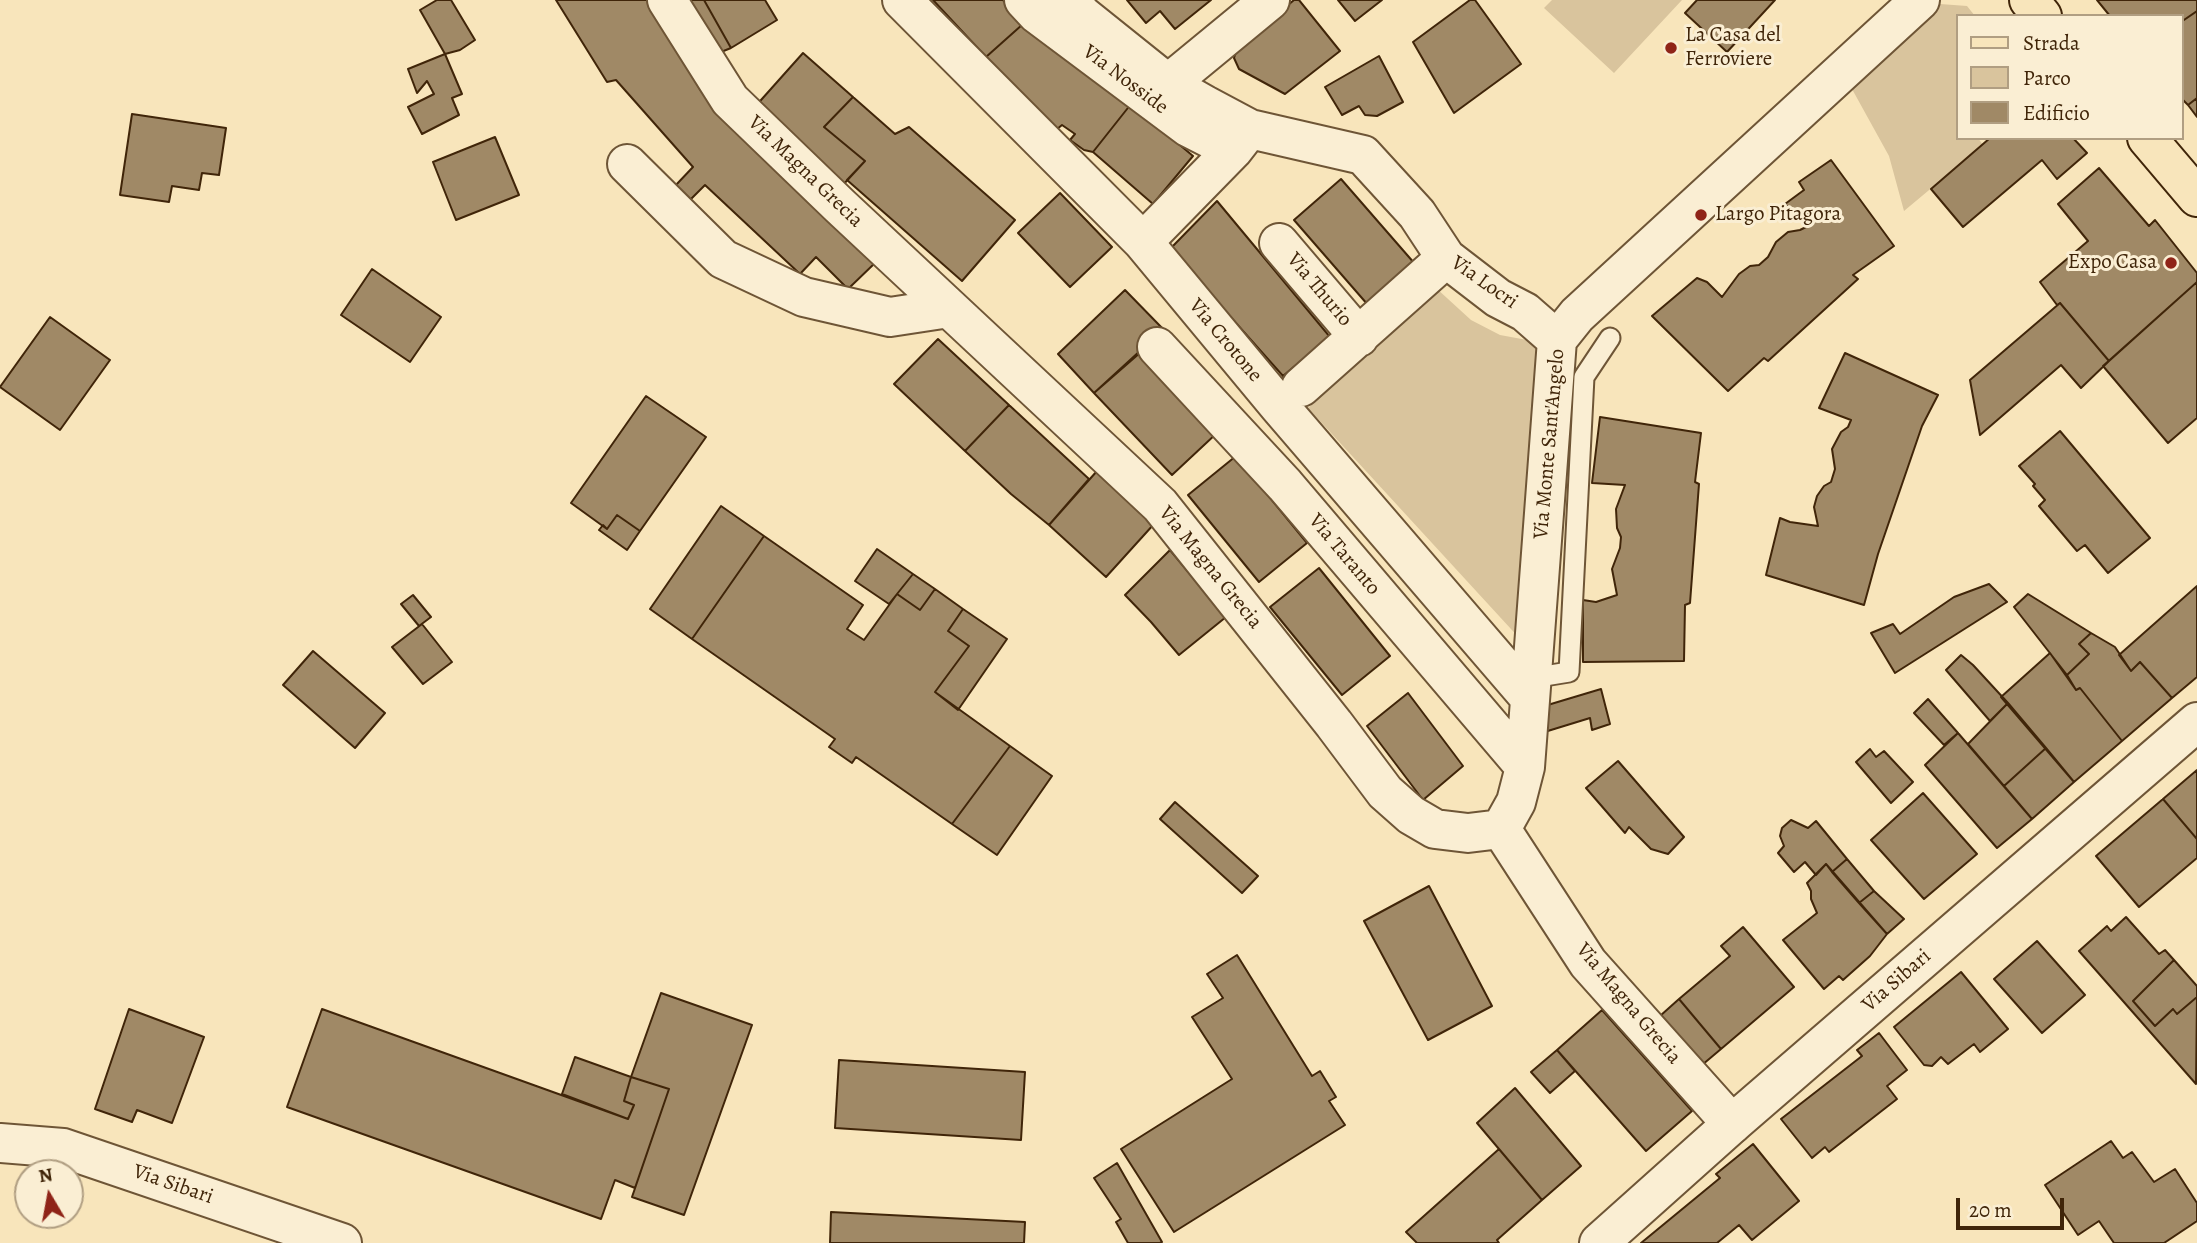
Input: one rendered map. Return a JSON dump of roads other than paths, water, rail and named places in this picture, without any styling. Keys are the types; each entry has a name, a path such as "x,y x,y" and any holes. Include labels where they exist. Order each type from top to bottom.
{"main road":[{"path":"2029,0 2040,14"},
{"path":"2149,140 2197,197"}],"street":[{"name":"Via Magna Grecia","path":"667,0 730,100 1160,505 1385,792 1411,816 1435,829 1468,833 1501,829 1588,963 1732,1124"},
{"name":"Via Crotone","path":"902,0 1143,242 1279,406 1531,688"},
{"name":"Via Nosside","path":"1024,0 1037,14 1188,127 1242,139"},
{"path":"1069,0 1082,15 1242,139 1143,242"},
{"path":"1168,84 1270,0"},
{"name":"Via Monte Sant'Angelo","path":"1501,829 1516,802 1525,767 1557,340 1577,315 1920,0"},
{"name":"Via Locri","path":"1242,139 1363,155 1416,214 1446,258 1498,298 1525,312 1557,340"},
{"path":"627,164 723,259 804,297 890,317 949,309"},
{"name":"Via Thurio","path":"1279,243 1359,337"},
{"path":"1301,387 1446,258"},
{"name":"Via Taranto","path":"1157,347 1285,485 1525,767"},
{"name":"Via Sibari","path":"1599,1243 1732,1124 2197,722"},
{"name":"Via Sibari","path":"0,1143 63,1148 342,1243"}],"lane":[{"path":"1531,688 1569,672 1584,377 1611,338"}],"place":[{"name":"La Casa del Ferroviere","path":"1671,48"},
{"name":"Largo Pitagora","path":"1701,215"},
{"name":"Expo Casa","path":"2171,263"}]}
